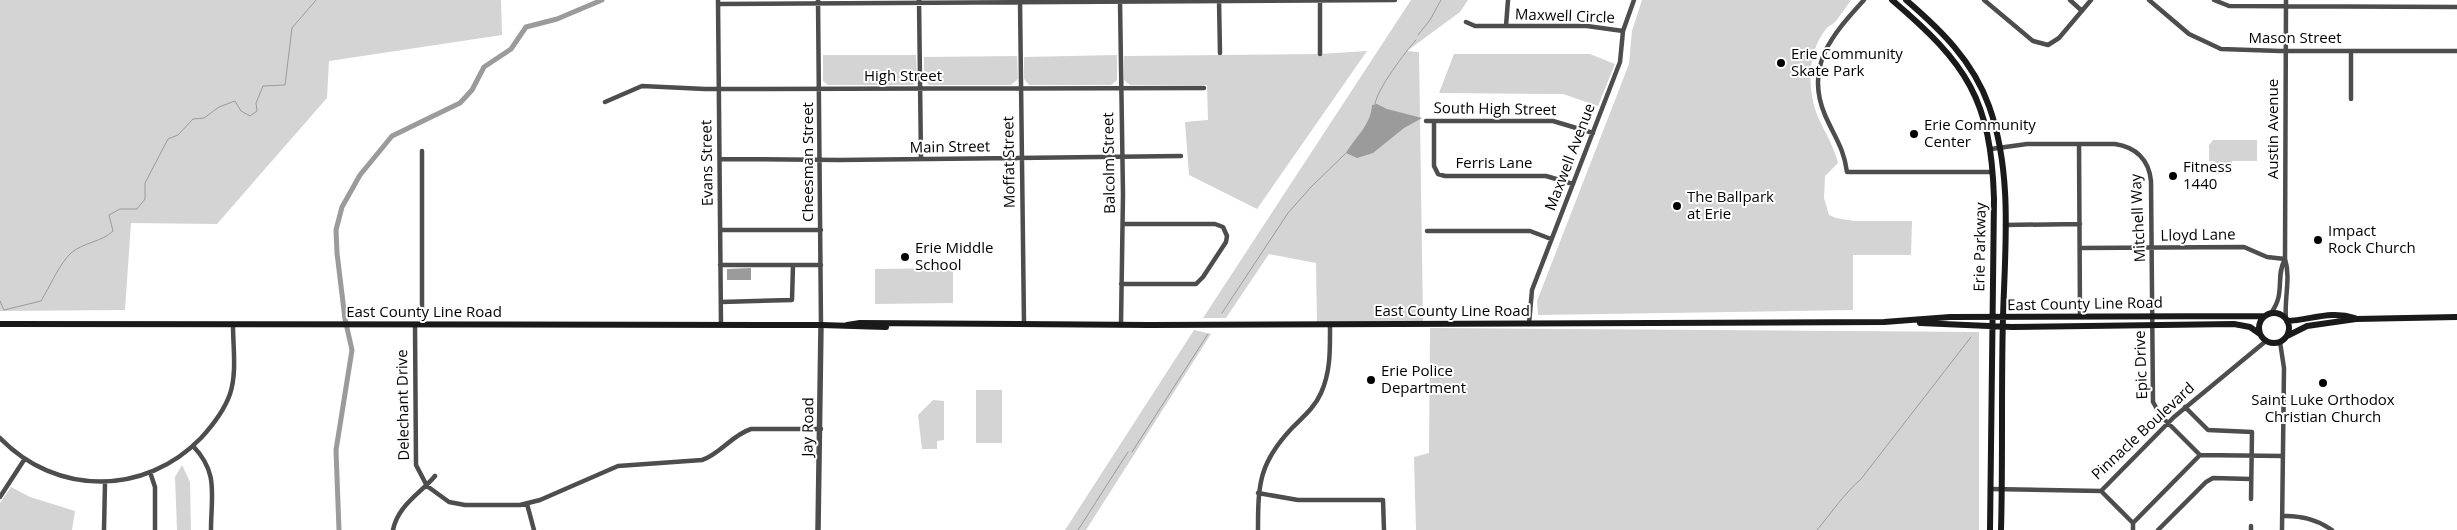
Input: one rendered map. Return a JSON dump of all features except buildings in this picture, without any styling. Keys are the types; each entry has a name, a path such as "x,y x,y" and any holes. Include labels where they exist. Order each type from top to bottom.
{"main road":[{"name":"Erie Parkway","path":"1892,0 1938,40 1961,70 1980,106 1991,149 1993,172 1990,530"},
{"name":"Erie Parkway","path":"1906,0 1939,29 1970,68 1989,106 2000,148 2005,225 2001,530"},
{"name":"East County Line Road","path":"0,324 847,325 860,327 981,327 1000,324 1529,324 1904,321 1992,317 2268,314"},
{"path":"2287,336 2289,328 2287,320 2280,314 2268,314 2259,325 2260,334 2266,341 2280,342 2287,336 2308,326 2356,318 2457,317"},
{"path":"2287,320 2327,314 2338,314 2356,318"},
{"name":"East County Line Road","path":"1904,321 2003,327 2242,324 2260,334"}],"street":[{"path":"1320,0 1320,54"},
{"path":"718,2 1394,0"},
{"name":"Maxwell Circle","path":"1506,26 1508,0"},
{"name":"Maxwell Avenue","path":"1529,324 1532,290 1620,62 1623,31 1634,0"},
{"path":"1864,0 1829,42 1822,60 1819,76 1821,102 1841,147 1847,172 1993,172"},
{"path":"1984,0 2040,45 2054,43 2092,0"},
{"path":"2070,0 2082,11"},
{"name":"Mason Street","path":"2149,0 2189,34 2204,43 2221,49 2237,51 2457,51"},
{"path":"2214,0 2229,6 2457,7"},
{"name":"Austin Avenue","path":"2286,0 2285,259 2287,266 2285,304 2287,320"},
{"path":"2419,0 2419,7"},
{"name":"Balcolm Street","path":"1120,1 1123,224 1121,325"},
{"path":"1219,1 1220,53"},
{"name":"Evans Street","path":"718,2 721,325"},
{"name":"Cheesman Street","path":"818,2 821,325"},
{"path":"919,2 921,159"},
{"name":"Moffat Street","path":"1020,2 1024,324"},
{"name":"Maxwell Circle","path":"1466,22 1475,26 1587,26 1623,31"},
{"path":"2351,51 2351,99"},
{"name":"High Street","path":"605,102 642,86 719,88 1204,88"},
{"name":"South High Street","path":"1426,121 1553,121 1593,134"},
{"name":"Ferris Lane","path":"1434,121 1434,166 1438,174 1445,176 1546,176 1572,184"},
{"name":"Mitchell Way","path":"1991,149 2027,144 2122,145 2134,150 2143,158 2151,181 2152,316"},
{"path":"2079,144 2080,316"},
{"path":"422,151 422,324"},
{"name":"Main Street","path":"720,159 820,160 1181,156"},
{"path":"1121,284 1196,284 1208,270 1228,236 1223,227 1215,224 1123,224"},
{"path":"2005,225 2080,224"},
{"path":"720,230 821,230"},
{"path":"1427,231 1530,232 1551,239"},
{"name":"Lloyd Lane","path":"2080,248 2244,247 2268,257 2285,259"},
{"name":"Austin Avenue","path":"2268,314 2278,303 2281,266 2285,259"},
{"path":"721,302 792,300 793,265"},
{"path":"720,266 821,265"},
{"name":"Epic Drive","path":"2152,316 2152,397 2158,412 2200,455"},
{"name":"Delechant Drive","path":"415,324 415,457 418,472 427,486"},
{"path":"1258,530 1258,492 1263,469 1276,446 1312,407 1321,394 1329,367 1330,324"},
{"path":"0,438 24,460 58,475 105,483 150,472 174,460 194,446 211,427 230,394 233,377 233,325"},
{"name":"Jay Road","path":"818,530 821,429 821,325"},
{"name":"Pinnacle Boulevard","path":"1990,489 2100,491 2185,407 2266,341"},
{"path":"2280,342 2284,368 2282,530"},
{"path":"2185,407 2208,430 2252,432 2251,499"},
{"path":"427,486 437,495 457,504 527,504 618,466 710,458 742,433 751,429 821,429"},
{"path":"194,446 204,456 210,469 211,530"},
{"path":"2133,530 2133,523 2200,455 2282,456"},
{"path":"0,497 24,460"},
{"path":"150,472 155,486 155,530"},
{"path":"393,530 395,520 404,506 427,486 435,476"},
{"path":"2158,530 2206,482 2213,478 2251,479"},
{"path":"104,530 105,483"},
{"path":"2100,491 2133,523"},
{"path":"1258,492 1298,500 1384,500 1384,530"},
{"path":"527,504 534,530"},
{"path":"2282,516 2306,517 2321,522 2332,530"}],"shaded area":[{"path":"0,0 501,0 502,35 329,61 327,98 217,224 131,223 125,310 0,311"},
{"path":"1411,0 1468,0 1460,12 1407,51 1419,52 1423,321 1317,324 1316,263 1269,254 1226,318 1203,318"},
{"path":"1642,0 1851,0 1820,38 1812,60 1811,84 1814,107 1838,163 1825,176 1824,198 1829,215 1836,218 1854,221 1912,221 1911,255 1853,255 1853,310 1538,315 1537,301 1629,64 1632,31"},
{"path":"1367,51 1257,209 1189,175 1185,122 1208,120 1207,85 1130,85 1124,80 1124,56 1320,54"},
{"path":"1454,54 1590,54 1615,64 1598,106 1563,94 1439,93"},
{"path":"823,55 916,55 917,80 913,85 828,85 823,81"},
{"path":"1117,55 1117,80 1111,85 1029,85 1024,79 1024,57"},
{"path":"1017,56 1018,79 1011,85 929,85 924,80 924,57"},
{"path":"1377,104 1387,109 1422,118 1404,128 1373,153 1357,158 1346,153 1369,119 1372,105"},
{"path":"2213,140 2257,140 2257,161 2232,161 2232,174 2215,174 2215,161 2209,161 2209,145"},
{"path":"751,268 751,280 727,280 727,269"},
{"path":"953,268 953,303 875,304 875,269"},
{"path":"1430,328 1979,332 1979,530 1416,530 1414,457 1429,453"},
{"path":"1194,330 1211,334 1086,530 1065,530"},
{"path":"976,390 1002,390 1002,443 976,443"},
{"path":"933,400 944,401 944,440 937,441 937,449 922,449 918,415"},
{"path":"182,465 190,482 191,530 177,530 175,477"},
{"path":"11,487 30,497 75,511 72,530 0,530 0,503"}],"waterway":[{"path":"0,301 4,310 41,301 59,269 71,253 82,246 104,238 113,231 109,215 120,209 137,209 145,199 145,183 168,139 178,135 193,119 204,118 219,107 235,101 241,111 250,116 257,111 256,103 263,86 285,85 292,28 316,0"},
{"path":"339,530 336,450 352,350 345,319 337,253 336,230 342,207 360,175 392,136 460,103 472,90 484,67 511,49 526,27 557,19 602,0"},
{"path":"1418,35 1430,20 1441,0"},
{"path":"1375,104 1386,80 1416,40"},
{"path":"1222,313 1288,213 1311,187 1346,153"},
{"path":"1132,452 1208,334"},
{"path":"1817,530 1861,479 1971,337"},
{"path":"1078,530 1128,452"}],"place":[{"name":"Erie Community Skate Park","path":"1781,63"},
{"name":"Erie Community Center","path":"1914,134"},
{"name":"Fitness 1440","path":"2173,176"},
{"name":"The Ballpark at Erie","path":"1677,206"},
{"name":"Impact Rock Church","path":"2318,240"},
{"name":"Erie Middle School","path":"905,257"},
{"name":"Erie Police Department","path":"1371,380"},
{"name":"Saint Luke Orthodox Christian Church","path":"2323,383"}]}
